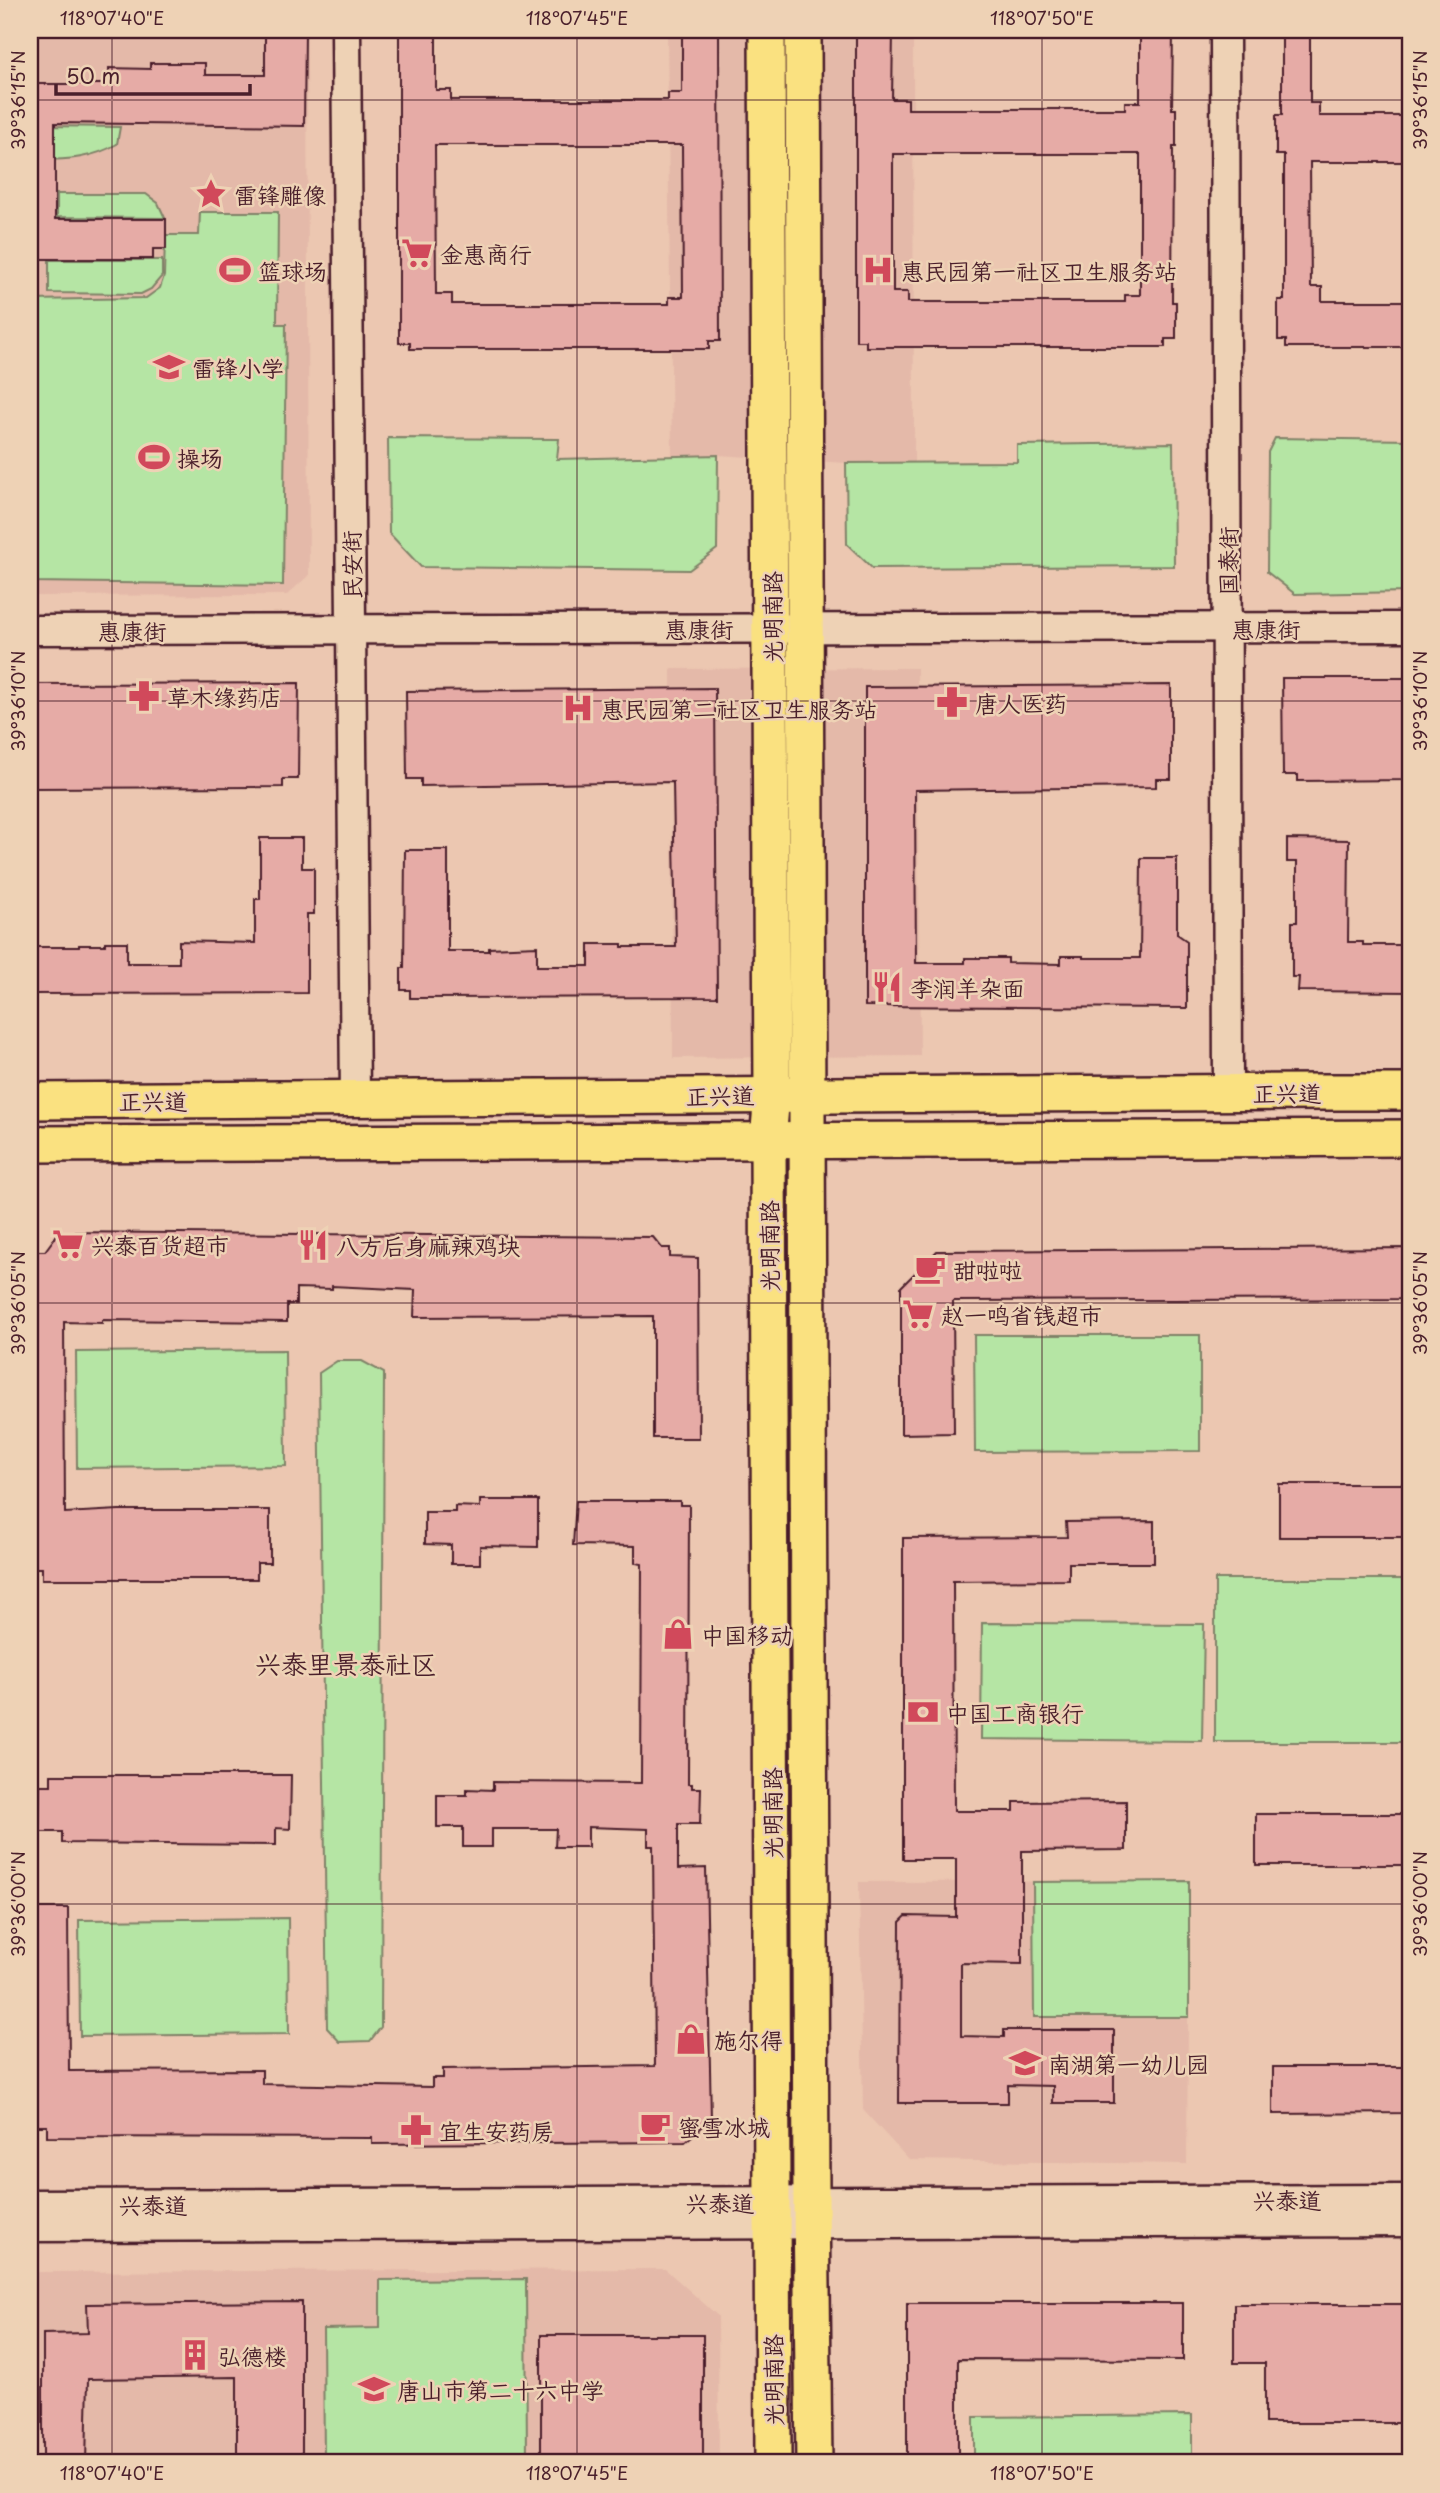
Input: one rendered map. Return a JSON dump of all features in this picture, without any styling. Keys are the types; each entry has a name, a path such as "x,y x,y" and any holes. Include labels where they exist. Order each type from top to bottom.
{"main road":[{"name":"光明南路","path":"767,30 808,1095 814,2463"},
{"name":"光明南路","path":"773,2463 768,1141 772,1094 788,628 803,30"},
{"name":"正兴道","path":"30,1101 772,1094 1410,1092"},
{"name":"正兴道","path":"30,1144 1410,1138"}],"street":[{"name":"民安街","path":"346,30 355,1100"},
{"name":"国泰街","path":"1225,30 1228,1092"},
{"name":"惠康街","path":"30,630 1410,627"},
{"name":"兴泰道","path":"811,2212 1410,2199"},
{"name":"兴泰道","path":"30,2204 1410,2221"},
{"name":"兴泰道","path":"30,2227 772,2212"}],"shaded area":[{"name":"雷锋小学","path":"30,30 307,30 309,575 287,595 30,596"},
{"path":"667,30 913,30 914,462 846,463 718,455 672,456"},
{"path":"917,668 920,1056 673,1058 671,669"},
{"name":"南湖第一幼儿园","path":"1189,1881 1187,2164 909,2160 863,2110 859,1882"},
{"name":"唐山市第二十六中学","path":"665,2269 718,2316 719,2463 30,2463 30,2278 37,2272"}],"green space":[{"path":"41,126 120,127 117,144 108,149 80,157 40,160"},
{"path":"57,194 146,194 158,203 165,218 57,217"},
{"name":"操场","path":"200,212 278,212 277,324 286,324 283,585 30,582 30,300 146,298 160,288 164,276 165,235 199,235"},
{"path":"49,260 162,260 162,276 151,289 141,294 49,293"},
{"path":"388,438 559,439 557,459 718,455 717,549 689,570 421,567 389,533"},
{"path":"1275,438 1410,440 1410,592 1295,594 1267,572 1268,452"},
{"path":"1173,443 1174,566 872,568 847,544 846,463 1017,462 1017,445"},
{"path":"974,1335 1200,1335 1200,1451 975,1452"},
{"path":"285,1350 286,1466 77,1468 76,1352"},
{"path":"337,1361 362,1361 384,1373 381,2027 370,2041 340,2042 327,2028 319,1373"},
{"path":"1215,1579 1410,1579 1410,1742 1215,1742"},
{"path":"982,1623 1204,1624 1202,1741 981,1739"},
{"path":"1189,1881 1189,2017 1034,2017 1033,1882"},
{"path":"288,1918 289,2034 80,2036 79,1920"},
{"path":"526,2279 527,2463 324,2463 323,2329 380,2328 380,2280"},
{"path":"1192,2415 1192,2463 974,2463 974,2417"}],"building":[{"path":"265,30 305,30 304,126 55,123 55,219 166,219 166,249 153,249 153,259 30,259 30,84 109,84 109,68 150,69 150,63 205,63 205,75 265,75"},
{"path":"399,30 436,30 436,90 451,90 451,100 668,100 668,93 682,93 682,30 719,30 720,341 709,341 709,349 410,349 410,343 399,343","holes":["435,145 682,145 683,297 669,297 669,304 452,304 452,294 436,294"]},
{"path":"856,30 893,30 892,99 908,99 908,109 1125,109 1125,102 1140,102 1140,30 1173,30 1172,109 1176,109 1176,147 1173,147 1172,302 1176,302 1176,339 1165,339 1165,347 866,347 866,341 856,341","holes":["893,154 1140,154 1140,295 1125,295 1125,302 908,302 908,292 893,292"]},
{"path":"1282,30 1310,30 1310,103 1319,103 1319,116 1410,116 1410,162 1310,162 1311,287 1322,287 1322,301 1410,301 1410,347 1286,347 1286,340 1278,340 1278,300 1284,300 1284,155 1276,155 1276,115 1282,115"},
{"path":"1282,678 1410,678 1410,780 1298,781 1298,775 1283,775"},
{"path":"299,683 298,779 283,779 283,787 30,788 30,684"},
{"path":"1171,685 1171,779 1156,779 1156,787 915,790 916,963 965,963 965,958 1008,958 1008,963 1061,964 1061,956 1140,958 1141,858 1177,858 1177,934 1187,941 1187,1008 865,1006 865,687"},
{"path":"715,688 717,997 410,998 410,990 401,990 401,968 404,968 405,850 448,850 448,951 489,951 489,948 537,946 537,966 589,966 589,944 676,947 673,782 421,786 421,779 407,779 406,691"},
{"path":"260,838 302,838 302,868 314,868 314,914 307,914 307,993 30,994 30,947 79,947 105,945 105,942 127,942 127,963 179,963 179,941 255,943 255,899 260,899"},
{"path":"1287,839 1349,840 1348,942 1363,942 1363,945 1410,945 1410,992 1298,991 1299,977 1292,977 1292,922 1297,922 1297,862 1287,862"},
{"path":"59,1232 653,1237 662,1248 670,1248 670,1257 698,1258 699,1438 653,1438 653,1316 414,1317 415,1290 332,1286 332,1289 296,1288 296,1304 287,1304 287,1322 64,1322 65,1513 119,1510 270,1510 270,1563 257,1563 257,1579 42,1579 42,1568 30,1568 30,1264 35,1264 36,1251 45,1251"},
{"path":"1410,1248 1410,1299 953,1301 954,1433 901,1434 901,1287 937,1251"},
{"path":"1279,1484 1410,1484 1410,1537 1279,1537"},
{"path":"480,1500 538,1500 538,1547 480,1546 480,1564 451,1564 451,1545 425,1544 425,1512 455,1512 455,1506 480,1507"},
{"path":"576,1501 680,1501 680,1505 689,1505 688,1784 692,1784 692,1788 701,1788 700,1824 678,1824 678,1869 706,1868 711,2119 685,2142 372,2144 372,2138 47,2137 47,2126 30,2126 30,1908 68,1908 69,2071 262,2070 262,2084 432,2087 432,2078 443,2078 443,2069 655,2066 653,1846 648,1846 648,1829 588,1827 588,1847 555,1847 556,1829 492,1829 492,1847 463,1847 463,1827 437,1827 437,1795 467,1795 467,1789 493,1790 493,1782 641,1783 642,1564 635,1563 635,1546 573,1545"},
{"path":"1154,1521 1154,1563 1069,1563 1069,1580 953,1581 954,1811 1014,1811 1014,1802 1126,1801 1126,1850 1022,1851 1022,1964 961,1963 961,2036 1004,2037 1004,2030 1114,2030 1114,2103 1053,2103 1053,2086 1008,2085 1008,2103 899,2103 900,1922 906,1916 956,1917 956,1859 903,1859 903,1538 1067,1537 1066,1522"},
{"path":"51,1775 291,1775 290,1829 276,1828 276,1845 62,1843 62,1832 39,1832 40,1785 51,1785"},
{"path":"1256,1814 1410,1814 1410,1865 1256,1865"},
{"path":"1273,2067 1410,2067 1410,2113 1273,2114"},
{"path":"302,2302 302,2463 237,2463 237,2377 88,2379 86,2463 43,2463 43,2334 88,2333 87,2304"},
{"path":"907,2303 1183,2303 1183,2360 958,2359 958,2463 907,2463"},
{"path":"1234,2304 1410,2304 1410,2423 1265,2423 1265,2363 1234,2363"},
{"path":"541,2335 703,2335 703,2463 541,2463"}],"place":[{"name":"雷锋雕像","path":"211,194"},
{"name":"金惠商行","path":"417,253"},
{"name":"篮球场","path":"235,270"},
{"name":"惠民园第一社区卫生服务站","path":"878,270"},
{"name":"雷锋小学","path":"169,367"},
{"name":"操场","path":"154,457"},
{"name":"草木缘药店","path":"144,696"},
{"name":"唐人医药","path":"952,702"},
{"name":"惠民园第二社区卫生服务站","path":"578,708"},
{"name":"李润羊杂面","path":"887,987"},
{"name":"兴泰百货超市","path":"68,1244"},
{"name":"八方后身麻辣鸡块","path":"313,1245"},
{"name":"甜啦啦","path":"930,1269"},
{"name":"赵一鸣省钱超市","path":"918,1314"},
{"name":"中国移动","path":"678,1634"},
{"name":"中国工商银行","path":"923,1712"},
{"name":"施尔得","path":"691,2039"},
{"name":"南湖第一幼儿园","path":"1025,2063"},
{"name":"蜜雪冰城","path":"655,2126"},
{"name":"宜生安药房","path":"416,2130"},
{"name":"弘德楼","path":"195,2355"},
{"name":"唐山市第二十六中学","path":"374,2389"}],"district":[{"name":"兴泰里景泰社区","path":"346,1663"}]}
